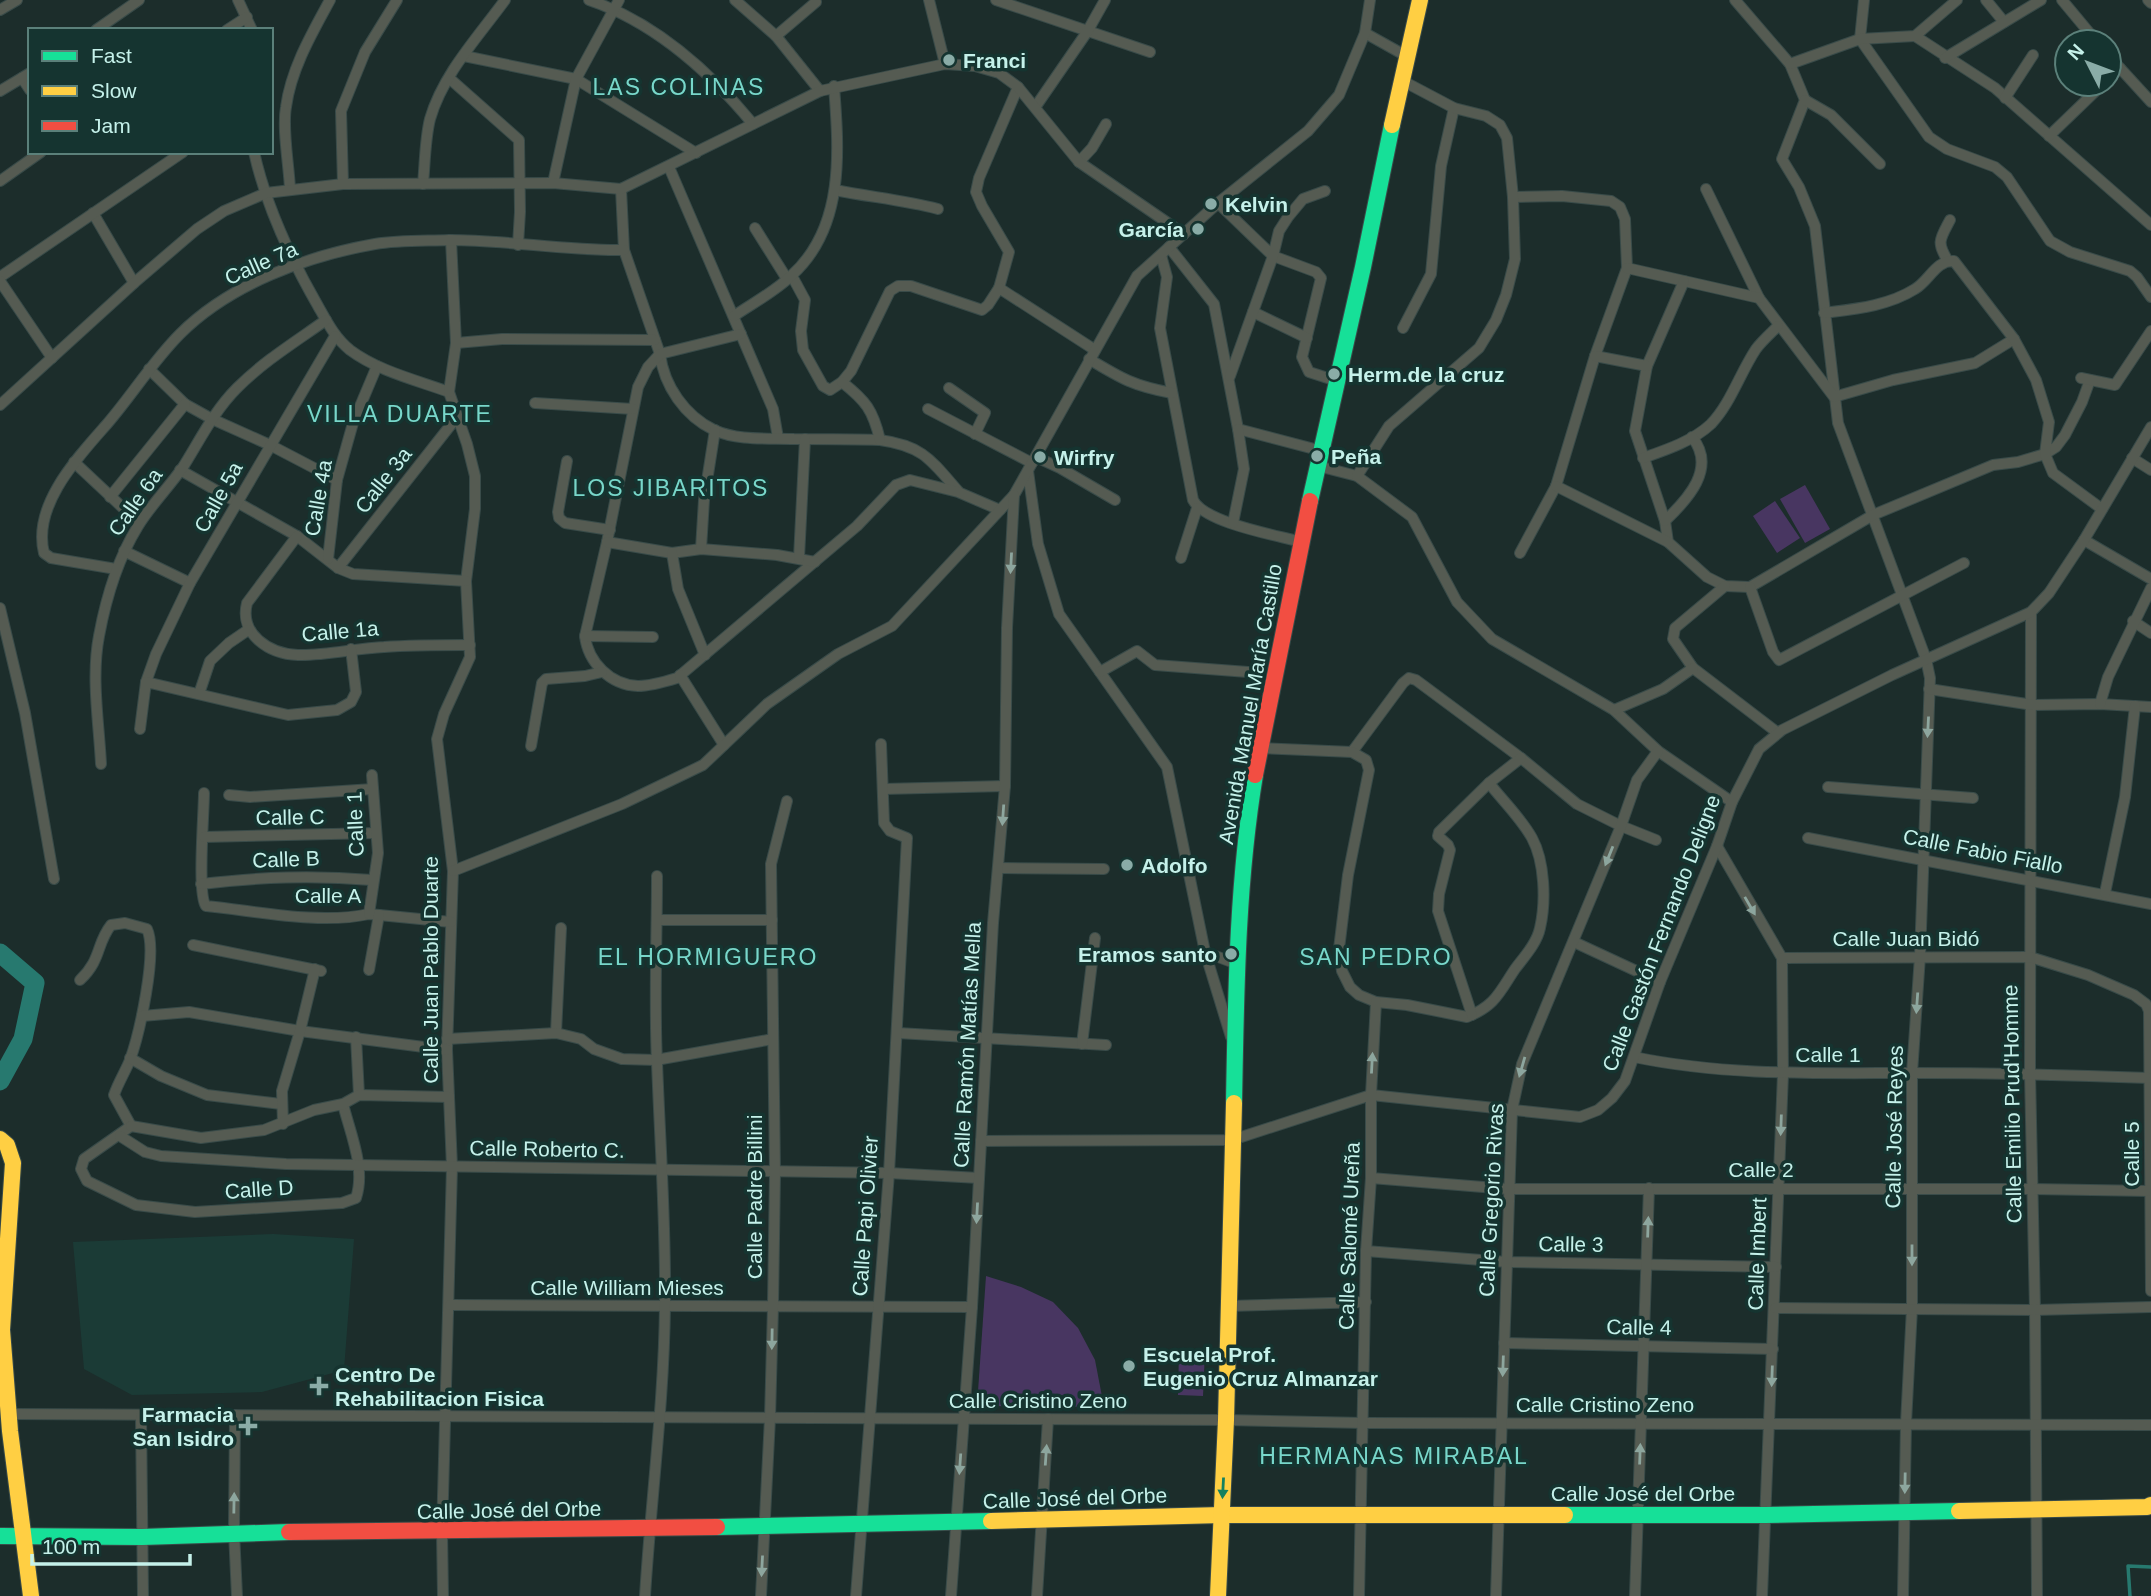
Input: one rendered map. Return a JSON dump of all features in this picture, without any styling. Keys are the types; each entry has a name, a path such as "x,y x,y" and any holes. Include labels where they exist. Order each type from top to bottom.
{"street":[{"path":"0,10 17,0"},
{"path":"99,28 139,0"},
{"path":"238,0 251,28"},
{"path":"290,189 285,109 302,54 330,0"},
{"path":"343,184 341,111 365,52 397,0"},
{"path":"423,184 430,121 449,78 505,0"},
{"path":"589,0 616,4 708,73 753,124"},
{"path":"735,0 776,36 821,91"},
{"path":"929,0 945,64"},
{"path":"996,0 1150,52"},
{"path":"1036,106 1087,32 1105,0"},
{"path":"453,871 622,804 703,765 777,696 838,654 892,626 1014,495 1138,276 1218,204 1308,131 1339,95 1365,33 1370,0"},
{"name":"Avenida Manuel María Castillo","path":"1218,1596 1226,1420 1234,1046 1246,829 1259,748 1301,541 1420,0"},
{"path":"1735,0 1790,64 1805,100 1830,115 1880,164"},
{"path":"1864,0 1860,39 1929,137 1947,149 1995,167 2017,190 2050,241 2070,251 2130,271 2151,297"},
{"path":"1915,37 1957,0"},
{"path":"1986,0 2004,22"},
{"path":"1945,58 2040,0"},
{"path":"2062,0 2085,28"},
{"path":"776,36 816,2"},
{"path":"553,183 576,79 616,4"},
{"path":"230,28 247,17"},
{"path":"1365,33 1408,57"},
{"path":"1790,64 1860,39 1915,37 1994,88 2149,218"},
{"path":"2005,98 2033,55"},
{"path":"464,56 576,79 696,153"},
{"path":"0,405 197,229 224,211 266,193 343,184 553,183 621,189 821,91 945,64 975,66 999,73 1018,87 1036,106 1079,162 1184,234"},
{"path":"2123,71 2151,102"},
{"path":"0,91 26,76"},
{"path":"449,78 516,136 520,146 518,245"},
{"path":"1357,476 1389,426 1479,348 1496,320 1506,295 1515,259 1507,138 1500,125 1486,116 1454,108 1401,80"},
{"path":"734,316 790,277 813,251 826,230 835,190 838,136 835,86"},
{"path":"755,228 805,300 801,331 803,350 808,363 826,390 842,382 851,371 890,291 898,286 911,286 982,310 999,288 1009,253 976,192 979,178 1018,87"},
{"path":"2049,136 2088,98"},
{"name":"Calle José Reyes","path":"1805,100 1782,159 1799,187 1815,226 1838,423 1926,659 1930,678 1920,957 1912,1073 1912,1308 1906,1423 1903,1596"},
{"path":"1402,328 1431,274 1441,166 1454,108"},
{"path":"1079,162 1092,148 1107,124"},
{"path":"0,181 38,154"},
{"path":"52,358 0,279 180,154"},
{"path":"255,154 266,193 295,266 335,336 348,349 377,366 449,392 456,343 451,240"},
{"path":"669,167 773,409 778,438"},
{"path":"621,189 624,250 660,354 662,371 680,403 694,417 715,430 746,438 880,440 902,443 917,449 933,462 958,492"},
{"path":"1706,189 1759,298 1834,397 1894,380 1975,363 2014,339"},
{"path":"835,190 886,200 905,200 938,209"},
{"path":"1230,376 1273,256 1279,231 1303,199 1325,191"},
{"path":"1513,197 1562,196 1611,201 1620,207 1625,219 1627,268 1595,356 1556,485 1520,554"},
{"path":"1218,204 1273,256 1316,272 1321,278 1302,358 1309,372 1337,381"},
{"path":"93,213 134,283"},
{"path":"1948,261 1939,245 1940,237 1950,220"},
{"name":"Calle 7a","path":"116,569 51,558 44,553 42,534 51,502 60,482 74,462 149,369 181,333 209,310 241,290 295,266 376,244 451,240 583,251 624,250"},
{"path":"1165,251 1214,303 1230,376 1244,469 1233,523"},
{"path":"1165,251 1167,276 1160,328 1193,500 1197,508 1233,523 1301,541"},
{"path":"1824,313 1865,307 1901,297 1921,285 1941,264 1948,261 1958,264 2014,339 2036,380 2049,422 2045,454 2053,473 2102,509"},
{"path":"1627,268 1759,298"},
{"path":"1668,542 1665,521 1635,430 1647,366 1684,281"},
{"path":"999,288 1121,379 1140,387 1172,393"},
{"path":"1253,312 1307,338"},
{"name":"Calle 6a","path":"101,764 96,674 98,638 116,569 124,551 139,523 180,470 212,419 235,390 260,366 326,320"},
{"path":"1643,458 1667,450 1711,423 1756,348 1778,326"},
{"path":"1556,485 1668,542 1707,577 1725,586 1750,587 1873,515 1993,465 2018,462 2045,454 2056,447 2082,402 2085,379 2115,385 2151,331"},
{"path":"741,334 660,354 648,367 638,387 610,530 585,636 586,648 602,672 634,686 651,685 677,678 857,526 896,485 910,480 958,492 1000,510"},
{"name":"Calle 5a","path":"140,729 146,682 156,654 190,583 335,336"},
{"path":"456,343 502,339 655,340"},
{"path":"1595,356 1647,366"},
{"name":"Calle 4a","path":"328,559 337,480 353,423 377,366"},
{"path":"149,369 186,404 337,480"},
{"path":"842,382 859,395 874,416 880,440"},
{"path":"949,388 985,413 975,434"},
{"name":"Calle Juan Pablo Duarte","path":"443,1596 442,1532 452,1167 447,1044 453,871 437,739 444,714 470,657 466,581 475,509 475,476 449,392"},
{"path":"535,403 633,409"},
{"path":"110,497 186,404"},
{"path":"928,409 1032,463 1060,468 1115,500"},
{"name":"Calle 3a","path":"338,568 457,417"},
{"name":"Calle Gastón Fernando Deligne","path":"981,1141 1232,1140 1371,1095 1580,1117 1598,1110 1625,1081 1660,982 1717,846 1732,802 1759,749 1778,733 1926,659 2031,612 2049,593 2084,540 2151,427"},
{"path":"1238,429 1320,458 1357,476 1412,517 1457,602 1482,631 1614,710 1658,751 1732,802"},
{"path":"701,549 715,430"},
{"path":"1665,521 1692,491 1702,471 1702,455 1692,437"},
{"path":"799,558 805,439"},
{"path":"2133,458 2151,470"},
{"path":"567,461 559,518 565,523 610,530"},
{"path":"74,462 139,523"},
{"path":"1032,463 1038,544 1059,614 1167,767 1205,952 1234,1046"},
{"path":"180,470 297,536 338,568 353,574 466,581"},
{"name":"Calle Ramón Matías Mella","path":"951,1596 972,1307 993,923 1005,786 1007,628 1014,495"},
{"path":"1181,558 1197,508"},
{"path":"199,694 210,661 248,630 244,615 247,603 297,536"},
{"path":"2084,540 2151,579"},
{"path":"607,542 672,553 701,549 799,558 815,562"},
{"path":"124,551 190,583"},
{"path":"672,553 678,589 705,655"},
{"path":"1750,587 1773,652 1779,660 1964,563"},
{"path":"1725,586 1673,633 1673,639 1693,668 1778,733"},
{"path":"2100,704 2108,677 2151,587"},
{"path":"0,608 25,713 54,879"},
{"name":"Calle Emilio Prud'Homme","path":"2031,612 2033,705 2030,1073 2037,1596"},
{"path":"2133,621 2151,633"},
{"name":"Calle 1a","path":"248,630 260,643 298,655 351,649 470,645"},
{"path":"585,636 653,637"},
{"path":"146,682 288,715 337,710 351,702 356,692 351,649"},
{"path":"1100,672 1137,652 1155,665 1248,672"},
{"path":"1614,710 1664,689 1693,668"},
{"path":"531,746 542,683 546,679 602,672"},
{"path":"680,675 724,745"},
{"path":"1352,752 1403,683 1409,678 1416,680 1521,758 1577,804 1621,827 1656,840"},
{"path":"1929,690 2033,705 2100,704 2151,707"},
{"path":"2105,893 2125,797 2135,706"},
{"path":"881,744 883,789 1005,786"},
{"path":"1259,748 1352,752 1366,760 1369,770 1348,875 1339,949 1342,971 1350,987 1359,995 1376,1002 1467,1017 1490,1007 1540,930 1543,894 1534,841 1489,783"},
{"name":"Calle Gregorio Rivas","path":"1496,1596 1512,1110 1522,1063 1621,827 1637,780 1658,751"},
{"path":"1472,1015 1438,911 1439,894 1450,850 1438,836 1438,832 1489,783 1521,758"},
{"name":"Calle 1","path":"369,970 374,915 372,880 378,853 372,775"},
{"path":"1828,787 1973,797"},
{"path":"229,795 250,797 373,789"},
{"name":"Calle Papi Olivier","path":"856,1596 889,1174 908,838 890,831 884,823 883,789"},
{"path":"201,884 204,793"},
{"name":"Calle Padre Billini","path":"761,1596 770,1418 775,1173 771,864 787,801"},
{"name":"Calle C","path":"204,837 376,834"},
{"name":"Calle Fabio Fiallo","path":"1808,838 2105,893 2151,904"},
{"name":"Calle Imbert","path":"1717,846 1782,957 1783,1074 1762,1596"},
{"path":"999,868 1104,869"},
{"name":"Calle B","path":"201,884 292,876 372,880"},
{"path":"645,1596 661,1417 665,1306 663,1170 656,1060 657,876"},
{"name":"Calle A","path":"201,884 201,901 206,906 320,918 374,915 451,922"},
{"path":"657,920 772,920"},
{"path":"80,980 96,961 105,933 111,925 125,923 147,929 152,955 142,1016 130,1058 114,1095 131,1126"},
{"path":"556,1033 561,928"},
{"path":"1082,1044 1095,938"},
{"path":"1574,942 1660,982"},
{"path":"193,945 318,970 282,1091 282,1124"},
{"path":"1205,952 1237,964"},
{"name":"Calle Juan Bidó","path":"1782,957 2030,957 2088,975 2134,995 2146,1004 2148,1018"},
{"name":"Calle Salomé Ureña","path":"1359,1596 1366,1251 1376,1002"},
{"path":"142,1016 189,1012 300,1031 447,1044 556,1033 581,1039 594,1049 622,1059 656,1060 773,1040"},
{"name":"Calle 5","path":"2148,1018 2151,1291"},
{"path":"898,1033 1106,1045"},
{"path":"356,1037 359,1095"},
{"name":"Calle 1","path":"1634,1057 1670,1065 1783,1074 2030,1073 2149,1078"},
{"path":"130,1058 160,1076 207,1095 281,1104"},
{"path":"131,1126 201,1138 264,1130 314,1110 343,1104 359,1095 449,1097"},
{"name":"Calle D","path":"120,1136 85,1159 81,1169 87,1181 136,1205 195,1212 342,1203 356,1198 359,1188 359,1165 343,1104"},
{"path":"120,1136 131,1126"},
{"name":"Calle Roberto C.","path":"120,1136 145,1152 161,1156 286,1164 889,1174 979,1178"},
{"path":"2,1143 13,1163 1,1330 10,1414 5,1433 31,1596"},
{"name":"Calle 2","path":"1371,1178 1508,1189 2150,1191"},
{"path":"1636,1596 1649,1188"},
{"name":"Calle 3","path":"1366,1251 1507,1262 1776,1267"},
{"path":"1229,1307 1366,1302"},
{"name":"Calle William Mieses","path":"450,1305 972,1307"},
{"path":"1775,1308 2035,1310 2151,1307"},
{"name":"Calle 4","path":"1504,1343 1773,1349"},
{"name":"Calle Cristino Zeno","path":"10,1414 963,1418 1364,1423 2151,1424"},
{"path":"141,1415 143,1596"},
{"path":"236,1415 234,1532 237,1596"},
{"path":"1037,1596 1048,1419"},
{"name":"Calle José del Orbe","path":"0,1536 142,1537 234,1532 649,1529 1222,1515 1765,1515 2036,1511 2151,1505"}],"shaded area":[{"path":"1805,485 1830,529 1805,543 1780,499"},
{"path":"1775,501 1800,538 1777,553 1753,516"},
{"path":"273,1234 354,1239 344,1370 262,1392 132,1395 84,1369 73,1242"},
{"path":"986,1276 1021,1287 1053,1302 1078,1328 1095,1360 1104,1407 977,1406"},
{"path":"1179,1350 1205,1351 1203,1396 1178,1395"}],"waterway":[{"path":"0,953 35,983 23,1039 0,1081"},
{"path":"2130,1596 2128,1566 2151,1567"}],"traffic: fast":[{"path":"1310,501 1392,125"},
{"path":"1234,1103 1241,897 1255,775"},
{"path":"1565,1515 1959,1511"},
{"path":"717,1527 991,1521"},
{"path":"0,1536 142,1537 289,1532"}],"traffic: slow":[{"path":"1392,125 1420,0"},
{"path":"1218,1596 1226,1420 1234,1103"},
{"path":"0,1139 7,1145 13,1163 2,1330 10,1431 31,1596"},
{"path":"1959,1511 2151,1505"},
{"path":"991,1521 1222,1515 1565,1515"}],"traffic: jam":[{"path":"1255,775 1310,501"},
{"path":"289,1532 717,1527"}],"place":[{"name":"Franci","path":"949,60"},
{"name":"Kelvin","path":"1211,204"},
{"name":"García","path":"1198,229"},
{"name":"Herm.de la cruz","path":"1334,374"},
{"name":"Peña","path":"1317,456"},
{"name":"Wirfry","path":"1040,457"},
{"name":"Adolfo","path":"1127,865"},
{"name":"Eramos santo","path":"1231,954"},
{"name":"Escuela Prof. Eugenio Cruz Almanzar","path":"1129,1366"},
{"name":"Centro De Rehabilitacion Fisica","path":"319,1386"},
{"name":"Farmacia San Isidro","path":"248,1426"}],"district":[{"name":"LAS COLINAS","path":"679,87"},
{"name":"VILLA DUARTE","path":"400,414"},
{"name":"LOS JIBARITOS","path":"671,488"},
{"name":"EL HORMIGUERO","path":"708,957"},
{"name":"SAN PEDRO","path":"1376,957"},
{"name":"HERMANAS MIRABAL","path":"1394,1456"}]}
